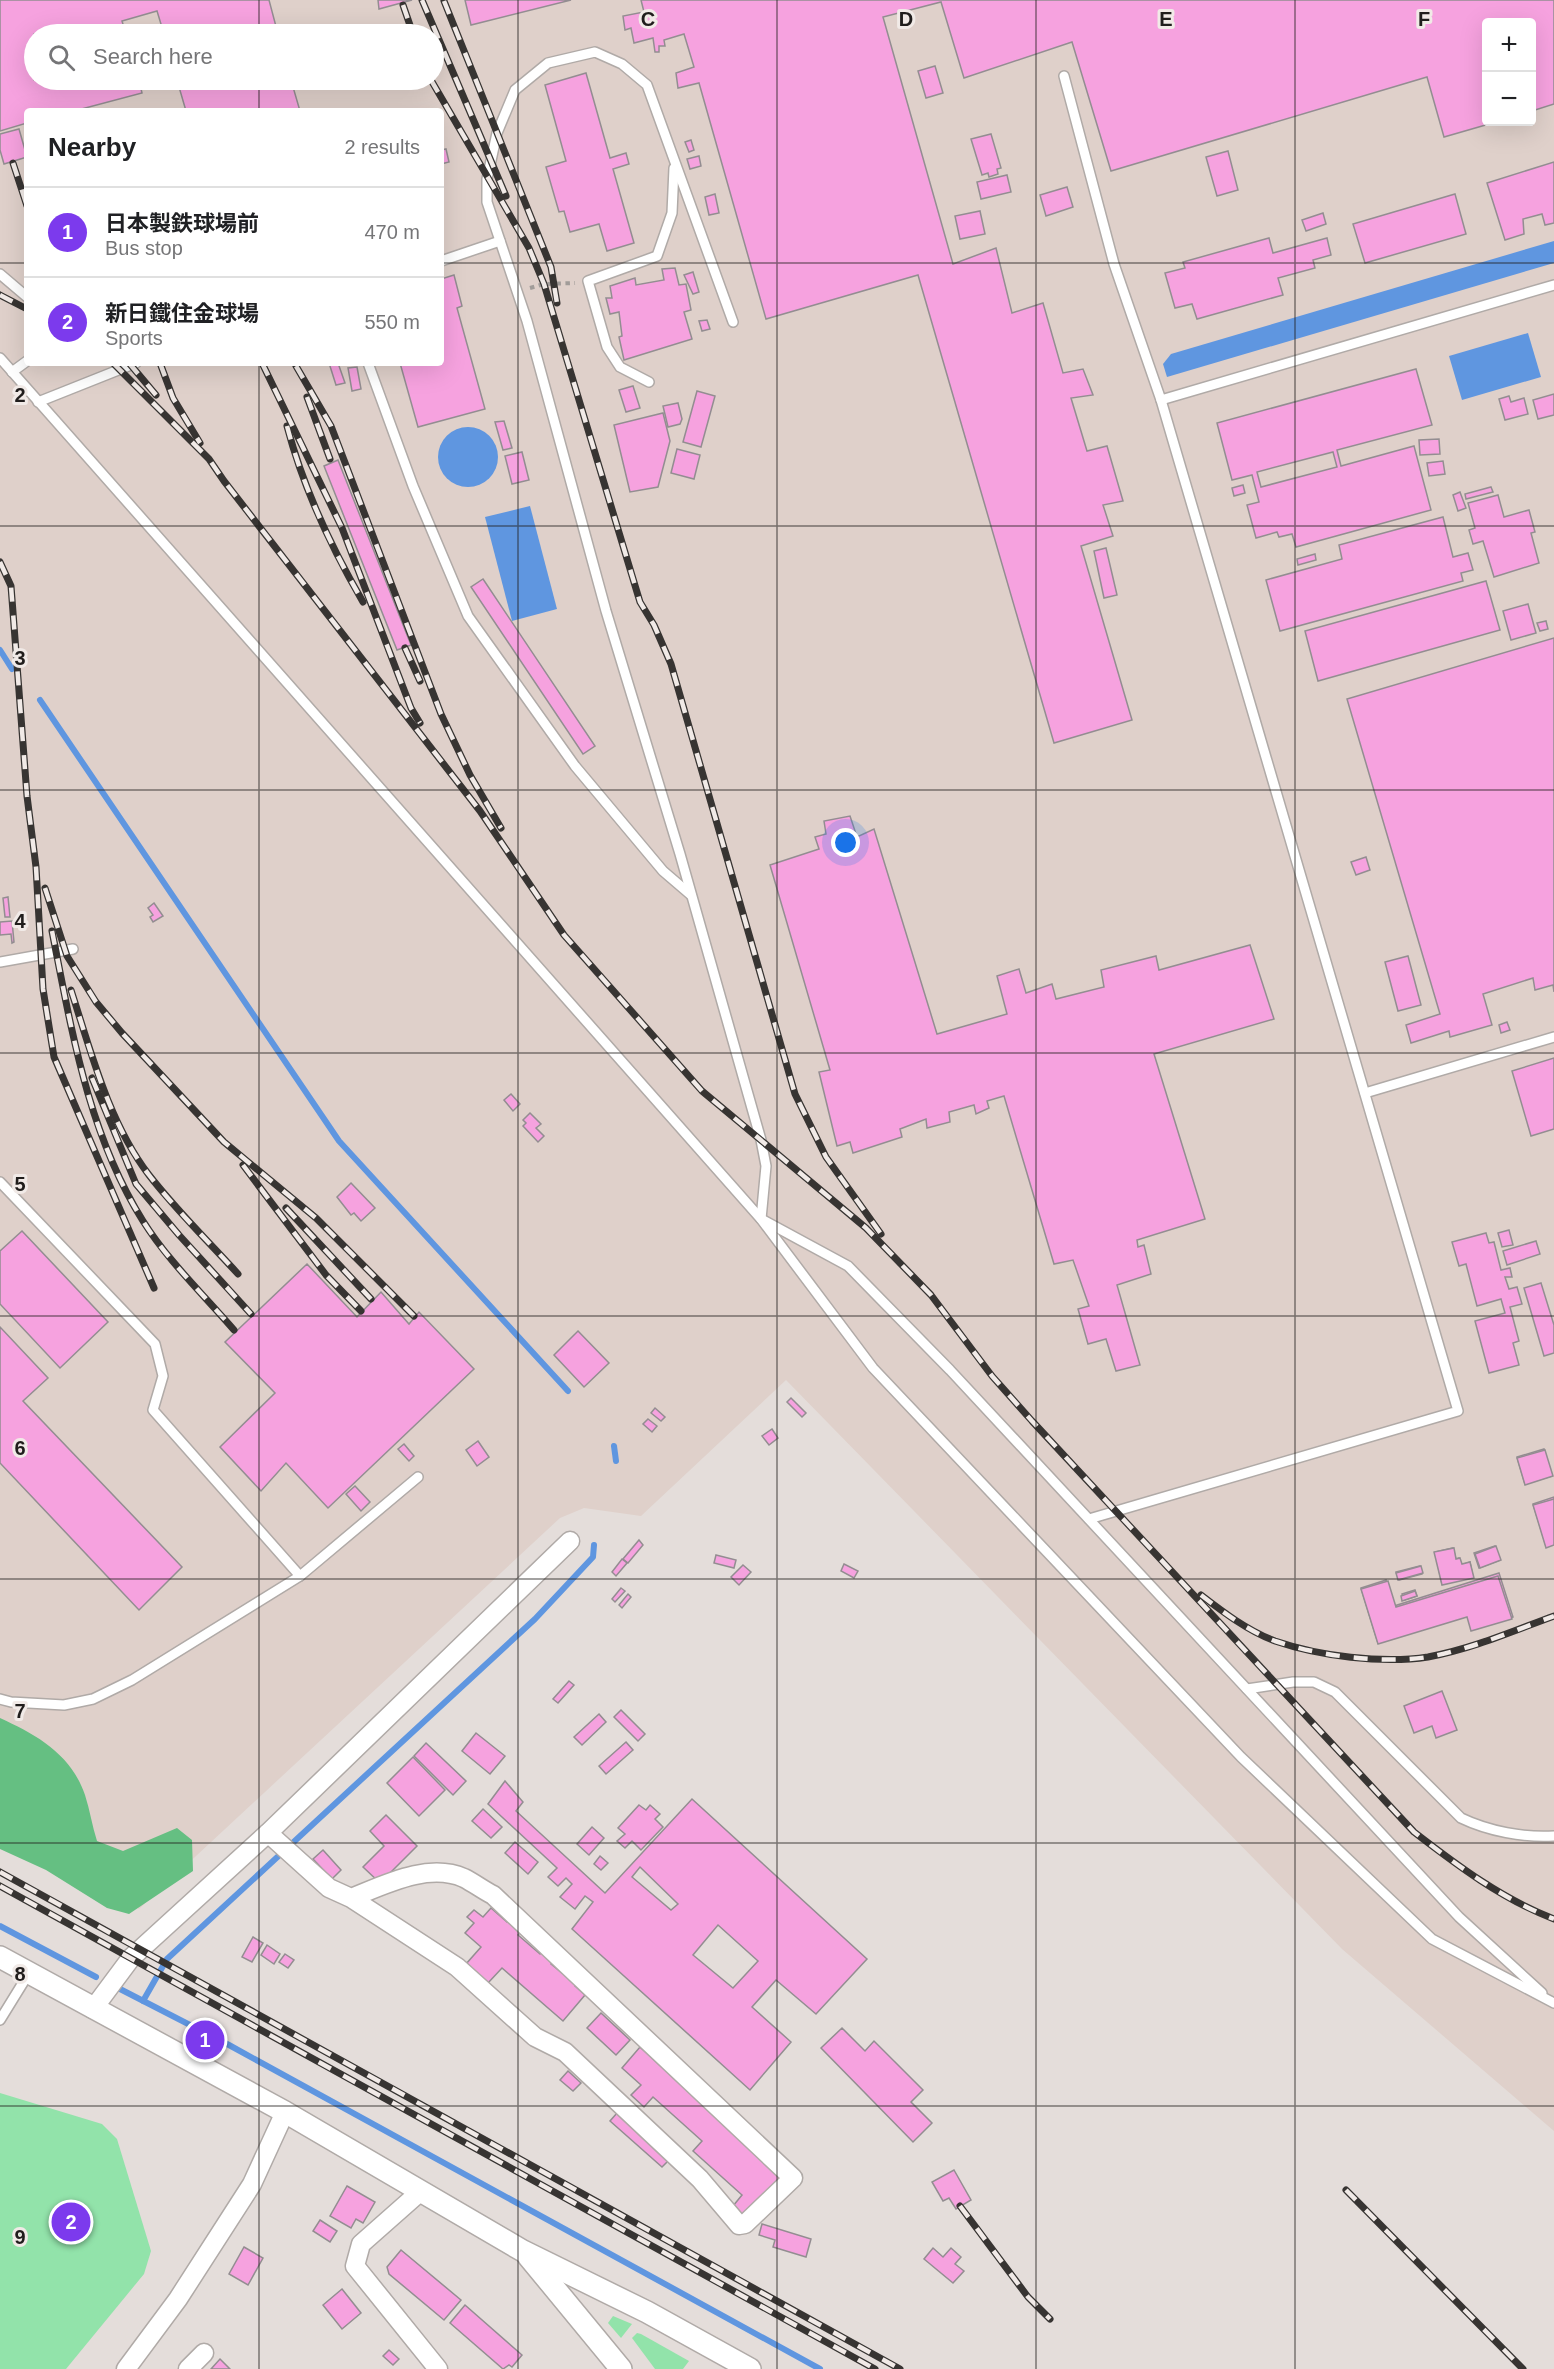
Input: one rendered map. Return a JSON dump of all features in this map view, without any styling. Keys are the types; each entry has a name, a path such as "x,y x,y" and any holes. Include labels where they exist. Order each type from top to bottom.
{"street":[{"path":"93,2009 131,1958 279,1844 570,1541"},
{"path":"279,1844 329,1888 351,1898 457,1967 535,2037 565,2052 700,2179 739,2225 745,2224 793,2178 493,1895 463,1877 440,1873 413,1875 351,1898"},
{"path":"0,1957 285,2112 523,2251 647,2312 750,2369"},
{"path":"126,2369 178,2299 252,2184 285,2112"},
{"path":"421,2191 361,2244 356,2266 438,2369"},
{"path":"523,2251 621,2369"},
{"path":"188,2369 204,2353"}],"lane":[{"path":"733,322 710,253 646,85 622,64 595,52 548,63 515,90 497,133 488,178 487,202 518,292 560,434 606,610 761,1140 766,1166 761,1219"},
{"path":"1064,76 1114,264 1161,400 1458,1411 1089,1519"},
{"path":"649,382 620,367 607,347 588,281 657,256 672,213 675,166"},
{"path":"444,260 500,242"},
{"path":"0,274 24,294"},
{"path":"1161,400 1554,285"},
{"path":"0,358 761,1219 873,1368 1241,1757 1432,1940 1553,2003"},
{"path":"12,372 24,363"},
{"path":"38,402 128,366"},
{"path":"369,366 413,486 468,616 575,766 663,871 691,895"},
{"path":"0,962 73,949"},
{"path":"1365,1093 1554,1036"},
{"path":"0,1182 155,1344 163,1376 153,1410 300,1576"},
{"path":"761,1219 848,1266 1089,1519 1459,1917 1553,2003"},
{"path":"0,1699 11,1702 64,1705 93,1699 132,1680 300,1576 418,1478"},
{"path":"1247,1689 1293,1682 1314,1682 1335,1692 1461,1818 1481,1827 1540,1837 1554,1836"},
{"path":"0,2020 29,1973"}],"path":[{"path":"518,292 544,284 568,285 588,281"}],"shaded area":[{"path":"0,0 1554,0 1554,2131 1342,1949 786,1380 641,1516 584,1508 560,1518 139,1909 0,1833"}],"green space":[{"path":"0,1718 39,1739 62,1757 71,1768 85,1795 97,1841 123,1851 177,1828 192,1840 193,1871 129,1914 107,1908 46,1870 0,1849"},
{"path":"0,2093 102,2124 117,2139 151,2251 144,2274 66,2369 0,2369"},
{"path":"613,2316 632,2324 621,2338 608,2323"},
{"path":"637,2333 689,2361 683,2369 655,2369 632,2338"}],"water":[{"path":"1554,241 1554,263 1167,377 1163,364 1171,354"},
{"path":"1528,333 1541,377 1462,400 1449,356"},
{"path":"468,427 485,432 493,440 498,457 493,474 485,482 468,487 451,482 443,474 438,457 443,440 451,432"},
{"path":"530,506 557,609 512,621 485,517"}],"building":[{"path":"0,0 269,0 275,24 161,24 157,11 122,21 123,24 24,24 24,90 141,90 142,93 85,108 24,108 24,124 0,131"},
{"path":"378,0 412,0 379,9"},
{"path":"465,0 571,0 471,25"},
{"path":"641,0 1554,0 1554,104 1536,110 1536,18 1482,18 1482,126 1444,137 1427,77 1111,171 1072,42 964,78 941,2 883,17 953,264 996,248 1012,313 1043,303 1063,373 1083,369 1093,395 1071,398 1087,451 1107,446 1123,501 1103,505 1113,536 1081,546 1132,720 1054,743 918,275 766,319 699,83 678,88 676,73 694,67 684,34 664,40 665,46 659,46 659,52 655,52 653,38 634,43 631,28 625,30 623,16 644,12"},
{"path":"935,66 943,93 926,98 918,71"},
{"path":"586,73 610,158 626,153 629,164 613,169 634,243 607,251 599,224 570,232 564,211 559,212 546,167 566,161 545,85"},
{"path":"180,90 294,90 299,108 185,108"},
{"path":"19,129 24,146 24,158 4,164 0,150 0,134"},
{"path":"991,134 1001,168 997,169 998,174 989,177 988,173 982,175 971,139"},
{"path":"691,140 694,150 689,152 685,142"},
{"path":"444,149 446,149 449,162 444,163"},
{"path":"1228,151 1238,190 1217,196 1206,157"},
{"path":"699,156 701,166 690,169 687,159"},
{"path":"1554,162 1554,223 1545,225 1542,214 1523,219 1524,234 1505,240 1487,183"},
{"path":"1007,175 1011,192 981,199 977,182"},
{"path":"1067,187 1073,207 1046,216 1040,195"},
{"path":"715,194 719,213 709,215 705,197"},
{"path":"1455,194 1466,234 1365,263 1353,224"},
{"path":"980,211 985,234 960,239 955,216"},
{"path":"1323,213 1326,224 1306,231 1302,220"},
{"path":"1269,238 1273,253 1327,238 1331,255 1313,260 1315,268 1278,278 1283,295 1197,319 1192,304 1175,308 1165,273 1185,268 1183,262"},
{"path":"675,268 679,285 686,284 691,310 684,312 692,339 624,360 619,337 622,336 619,312 610,314 606,298 612,298 610,286 635,278 636,285 664,280 662,269"},
{"path":"693,272 699,292 693,294 684,275"},
{"path":"454,275 462,306 457,308 485,409 418,427 401,366 444,366 444,278"},
{"path":"707,320 710,329 702,331 699,321"},
{"path":"330,366 339,366 345,383 336,385"},
{"path":"357,367 361,389 352,391 348,368"},
{"path":"1416,369 1432,425 1337,450 1341,466 1414,446 1431,510 1296,547 1292,534 1279,537 1277,532 1256,538 1247,505 1259,502 1252,475 1232,480 1217,423","holes":["1333,452 1337,467 1261,487 1257,472"]},
{"path":"633,386 640,408 626,412 619,390"},
{"path":"697,391 715,396 701,447 683,442"},
{"path":"1554,394 1554,415 1538,419 1533,400"},
{"path":"1509,396 1511,402 1524,398 1528,414 1505,420 1499,399"},
{"path":"678,403 682,419 680,424 668,427 663,406"},
{"path":"663,413 670,441 658,487 630,492 614,425"},
{"path":"504,421 512,448 503,450 495,422"},
{"path":"1439,439 1440,454 1420,455 1419,440"},
{"path":"677,449 700,455 694,479 671,473"},
{"path":"522,452 529,480 512,484 505,456"},
{"path":"338,460 411,645 397,650 324,466"},
{"path":"1443,461 1445,474 1429,476 1427,463"},
{"path":"1243,485 1245,493 1234,496 1232,488"},
{"path":"1491,487 1493,492 1466,499 1465,494"},
{"path":"1460,492 1466,508 1458,511 1453,495"},
{"path":"1498,495 1504,517 1529,510 1535,532 1531,533 1539,563 1494,577 1483,541 1473,544 1469,530 1475,528 1468,503"},
{"path":"1443,517 1453,557 1468,553 1473,570 1461,573 1463,581 1280,631 1266,580 1342,559 1339,545"},
{"path":"1106,548 1117,595 1104,598 1094,551"},
{"path":"1315,554 1316,560 1298,565 1297,559"},
{"path":"483,579 595,746 583,754 471,587"},
{"path":"1486,581 1500,630 1318,681 1305,631"},
{"path":"1528,604 1536,633 1511,640 1503,611"},
{"path":"1546,621 1548,629 1540,631 1537,623"},
{"path":"1554,638 1554,992 1553,985 1535,990 1533,978 1483,994 1492,1025 1450,1037 1449,1031 1411,1043 1406,1025 1440,1014 1347,699"},
{"path":"850,816 857,837 874,829 937,1034 1007,1014 997,976 1019,969 1026,993 1052,984 1056,999 1104,987 1101,970 1156,956 1159,970 1250,945 1274,1019 1154,1054 1205,1219 1137,1240 1138,1247 1144,1245 1151,1274 1117,1285 1140,1365 1116,1371 1106,1339 1088,1344 1078,1309 1089,1306 1073,1260 1054,1264 1004,1096 987,1101 989,1108 976,1114 974,1105 949,1112 950,1122 927,1128 926,1119 900,1129 902,1137 853,1153 850,1142 837,1146 819,1072 830,1070 770,865 819,849 815,837 826,834 824,821"},
{"path":"1366,857 1370,870 1356,875 1351,862"},
{"path":"8,897 10,917 5,917 3,898"},
{"path":"154,903 163,916 153,922 150,917 153,915 148,908"},
{"path":"12,921 14,942 12,943 11,934 0,935 0,922"},
{"path":"1408,956 1421,1005 1398,1011 1385,962"},
{"path":"1507,1022 1510,1030 1501,1033 1499,1025"},
{"path":"1554,1058 1554,1129 1531,1136 1512,1071"},
{"path":"511,1094 520,1104 513,1111 504,1100"},
{"path":"530,1113 541,1124 536,1128 544,1136 538,1142 523,1126 526,1123 523,1120"},
{"path":"351,1183 375,1208 361,1221 354,1213 351,1215 337,1197"},
{"path":"1509,1230 1513,1245 1502,1247 1498,1233"},
{"path":"22,1231 108,1322 60,1368 0,1304 0,1251"},
{"path":"1486,1233 1489,1243 1494,1242 1501,1270 1510,1268 1512,1277 1505,1277 1509,1289 1517,1287 1522,1304 1510,1307 1519,1341 1513,1343 1519,1365 1489,1373 1475,1321 1505,1313 1501,1299 1477,1306 1466,1264 1459,1266 1452,1242"},
{"path":"1536,1241 1540,1254 1507,1265 1503,1251"},
{"path":"307,1264 357,1317 381,1292 409,1324 419,1312 474,1369 328,1508 286,1463 261,1491 220,1447 275,1393 225,1342"},
{"path":"1541,1283 1554,1325 1554,1353 1544,1356 1524,1288"},
{"path":"0,1327 48,1378 23,1401 182,1567 139,1610 0,1463"},
{"path":"578,1331 609,1363 584,1387 554,1355"},
{"path":"791,1398 806,1413 802,1417 787,1402"},
{"path":"655,1408 665,1417 661,1421 651,1413"},
{"path":"648,1419 657,1426 652,1432 643,1424"},
{"path":"772,1429 778,1438 769,1445 762,1436"},
{"path":"478,1441 489,1457 477,1466 466,1450"},
{"path":"404,1444 414,1456 409,1461 398,1449"},
{"path":"1544,1449 1552,1476 1525,1484 1517,1457"},
{"path":"1545,1450 1553,1476 1525,1485 1517,1458"},
{"path":"355,1486 370,1502 361,1511 346,1494"},
{"path":"1554,1497 1554,1544 1546,1546 1533,1504"},
{"path":"1554,1499 1554,1545 1546,1548 1533,1505"},
{"path":"639,1540 643,1545 628,1563 623,1559"},
{"path":"1495,1546 1500,1560 1479,1568 1474,1553"},
{"path":"1496,1546 1501,1560 1480,1568 1475,1554"},
{"path":"1453,1548 1456,1559 1459,1558 1461,1565 1470,1562 1473,1577 1442,1584 1435,1552"},
{"path":"1454,1548 1456,1559 1460,1558 1462,1564 1470,1562 1474,1578 1442,1585 1434,1552"},
{"path":"716,1555 736,1560 734,1568 714,1563"},
{"path":"622,1559 627,1563 616,1576 612,1572"},
{"path":"844,1564 858,1571 854,1578 841,1571"},
{"path":"743,1565 751,1572 739,1585 731,1577"},
{"path":"1420,1566 1422,1574 1399,1580 1396,1572"},
{"path":"1421,1566 1423,1573 1398,1580 1396,1573"},
{"path":"1499,1573 1513,1617 1474,1629 1469,1614 1378,1643 1361,1588 1386,1580 1394,1606"},
{"path":"1498,1576 1512,1619 1471,1631 1467,1617 1378,1644 1361,1589 1388,1581 1396,1607"},
{"path":"621,1588 625,1591 615,1602 612,1599"},
{"path":"1415,1590 1417,1596 1404,1600 1402,1594"},
{"path":"1415,1591 1417,1596 1402,1601 1401,1596"},
{"path":"628,1594 631,1597 622,1608 619,1605"},
{"path":"569,1681 574,1685 558,1703 553,1699"},
{"path":"1442,1691 1457,1730 1436,1738 1432,1726 1414,1733 1404,1706"},
{"path":"621,1710 645,1734 638,1741 614,1717"},
{"path":"599,1714 606,1722 582,1745 574,1737"},
{"path":"476,1733 505,1756 490,1774 462,1751"},
{"path":"626,1742 633,1750 606,1774 599,1766"},
{"path":"426,1743 466,1781 453,1795 414,1756"},
{"path":"413,1757 445,1790 419,1816 387,1783"},
{"path":"505,1781 523,1802 516,1811 605,1893 692,1799 867,1959 816,2014 776,1980 752,2007 791,2042 750,2090 572,1929 593,1902 585,1896 575,1909 560,1897 572,1884 566,1878 558,1886 548,1877 557,1868 488,1804","holes":["640,1867 678,1904 671,1910 632,1877","718,1925 758,1961 733,1988 693,1955"]},
{"path":"639,1805 646,1810 650,1805 660,1814 655,1819 663,1827 641,1850 632,1841 625,1848 617,1841 625,1834 618,1828"},
{"path":"483,1809 502,1827 491,1838 472,1821"},
{"path":"386,1815 417,1846 380,1883 363,1867 384,1846 370,1831"},
{"path":"592,1827 604,1838 589,1855 577,1844"},
{"path":"515,1842 538,1862 528,1874 505,1853"},
{"path":"323,1850 341,1870 332,1879 313,1859"},
{"path":"600,1856 608,1863 601,1870 594,1864"},
{"path":"491,1908 507,1922 512,1917 524,1928 518,1935 540,1954 545,1948 557,1958 551,1964 562,1973 566,1968 580,1980 575,1986 585,1995 563,2021 502,1968 488,1983 466,1964 481,1947 465,1933 474,1923 467,1917 474,1910 483,1917"},
{"path":"253,1937 263,1943 252,1962 242,1957"},
{"path":"267,1945 280,1954 274,1964 261,1955"},
{"path":"285,1954 294,1960 288,1968 279,1962"},
{"path":"601,2013 630,2040 616,2055 587,2028"},
{"path":"842,2028 865,2051 874,2041 923,2090 911,2102 932,2123 913,2142 821,2048"},
{"path":"640,2047 781,2177 745,2218 733,2206 742,2195 693,2151 702,2141 653,2097 644,2107 631,2095 641,2085 622,2068"},
{"path":"568,2071 581,2083 573,2091 560,2080"},
{"path":"617,2113 670,2159 662,2167 610,2121"},
{"path":"954,2170 971,2200 956,2209 949,2198 943,2201 932,2182"},
{"path":"347,2186 375,2202 363,2223 356,2219 351,2228 330,2216"},
{"path":"320,2220 337,2231 330,2242 313,2231"},
{"path":"762,2224 811,2239 806,2257 773,2247 775,2240 759,2235"},
{"path":"244,2247 263,2258 248,2285 229,2274"},
{"path":"933,2248 943,2257 951,2248 961,2257 955,2264 964,2271 953,2283 924,2259"},
{"path":"401,2250 461,2300 444,2320 389,2274 387,2267"},
{"path":"342,2289 361,2313 342,2329 323,2305"},
{"path":"465,2305 522,2355 512,2367 509,2365 503,2369 450,2323"},
{"path":"389,2350 399,2359 393,2365 383,2356"},
{"path":"220,2359 230,2369 211,2369"}],"waterway":[{"path":"0,650 12,669"},
{"path":"40,700 339,1141 568,1391"},
{"path":"614,1446 616,1461"},
{"path":"143,2001 167,1959 535,1619 593,1557 594,1545"},
{"path":"0,1926 96,1977"},
{"path":"120,1989 229,2045 820,2369"}],"railway":[{"path":"422,0 432,24"},
{"path":"444,1 551,267 557,303"},
{"path":"403,5 410,24"},
{"path":"444,51 506,196"},
{"path":"437,90 529,248 544,284 640,602 654,625 671,664 795,1094 826,1157 881,1234"},
{"path":"13,163 24,197"},
{"path":"0,295 24,307"},
{"path":"116,366 209,459 480,811 564,935 702,1091 866,1228 931,1295 992,1376 1032,1421 1414,1832 1498,1892 1554,1919"},
{"path":"132,366 156,395"},
{"path":"161,366 173,398 200,443"},
{"path":"263,366 342,528 411,708 420,723"},
{"path":"296,366 331,426 441,714 470,775 501,828"},
{"path":"307,397 330,459"},
{"path":"287,426 301,472 319,516 363,602"},
{"path":"0,562 11,586 27,796 36,867 43,989 54,1057 154,1288"},
{"path":"405,648 420,681"},
{"path":"45,888 67,956 96,1002 122,1033 224,1142 316,1218 414,1316"},
{"path":"52,931 84,1081 108,1153 124,1187 153,1236 234,1330"},
{"path":"71,990 112,1110 135,1155 170,1201 238,1274"},
{"path":"92,1078 136,1184 251,1314"},
{"path":"243,1165 326,1275 361,1311"},
{"path":"286,1208 371,1299"},
{"path":"1201,1595 1246,1627 1275,1641 1311,1651 1371,1659 1410,1659 1444,1654 1554,1616"},
{"path":"0,1872 900,2369"},
{"path":"0,1886 875,2369"},
{"path":"1346,2190 1523,2369"},
{"path":"960,2206 1028,2297 1050,2319"}],"place":[{"name":"日本製鉄球場前","path":"205,2040"},
{"name":"新日鐵住金球場","path":"71,2222"}]}
